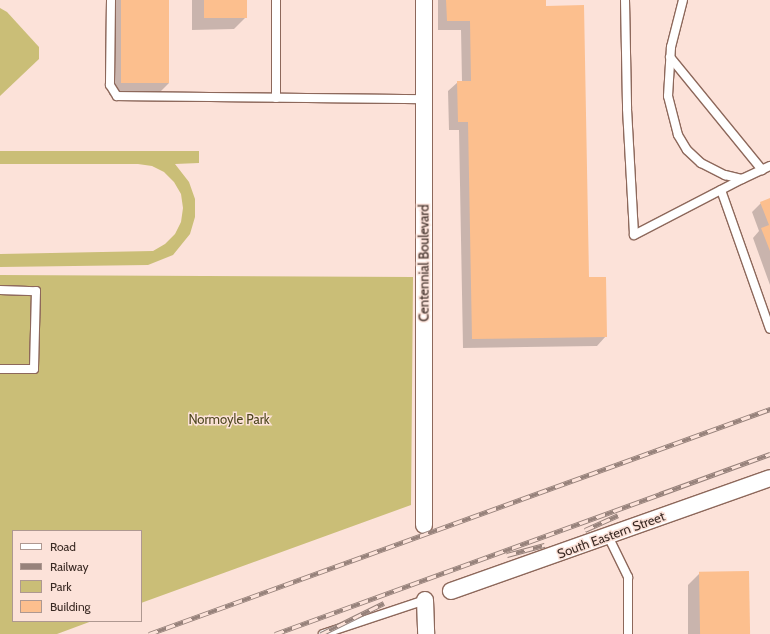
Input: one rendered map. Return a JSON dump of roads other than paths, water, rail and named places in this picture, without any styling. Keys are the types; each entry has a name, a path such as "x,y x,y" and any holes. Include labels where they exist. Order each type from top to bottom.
{"street":[{"name":"Centennial Boulevard","path":"424,0 424,525"},
{"name":"South Eastern Street","path":"452,591 770,478"},
{"path":"425,600 426,634"}],"lane":[{"path":"111,0 110,85 117,96 424,99"},
{"path":"276,0 276,98"},
{"path":"625,0 627,109 634,235 770,166"},
{"path":"683,0 670,57 668,96 678,135 684,145 701,163 724,175 742,179"},
{"path":"670,57 762,170"},
{"path":"721,190 770,329"},
{"path":"0,290 36,290 34,369 0,369"},
{"path":"608,536 628,577 628,634"},
{"path":"323,634 425,600"}],"railway":[{"path":"149,634 770,409"},
{"path":"275,634 770,454"},
{"path":"585,530 618,515"},
{"path":"507,555 545,545"},
{"path":"321,634 384,603"}],"park label":[{"name":"Normoyle Park","path":"229,419"}]}
